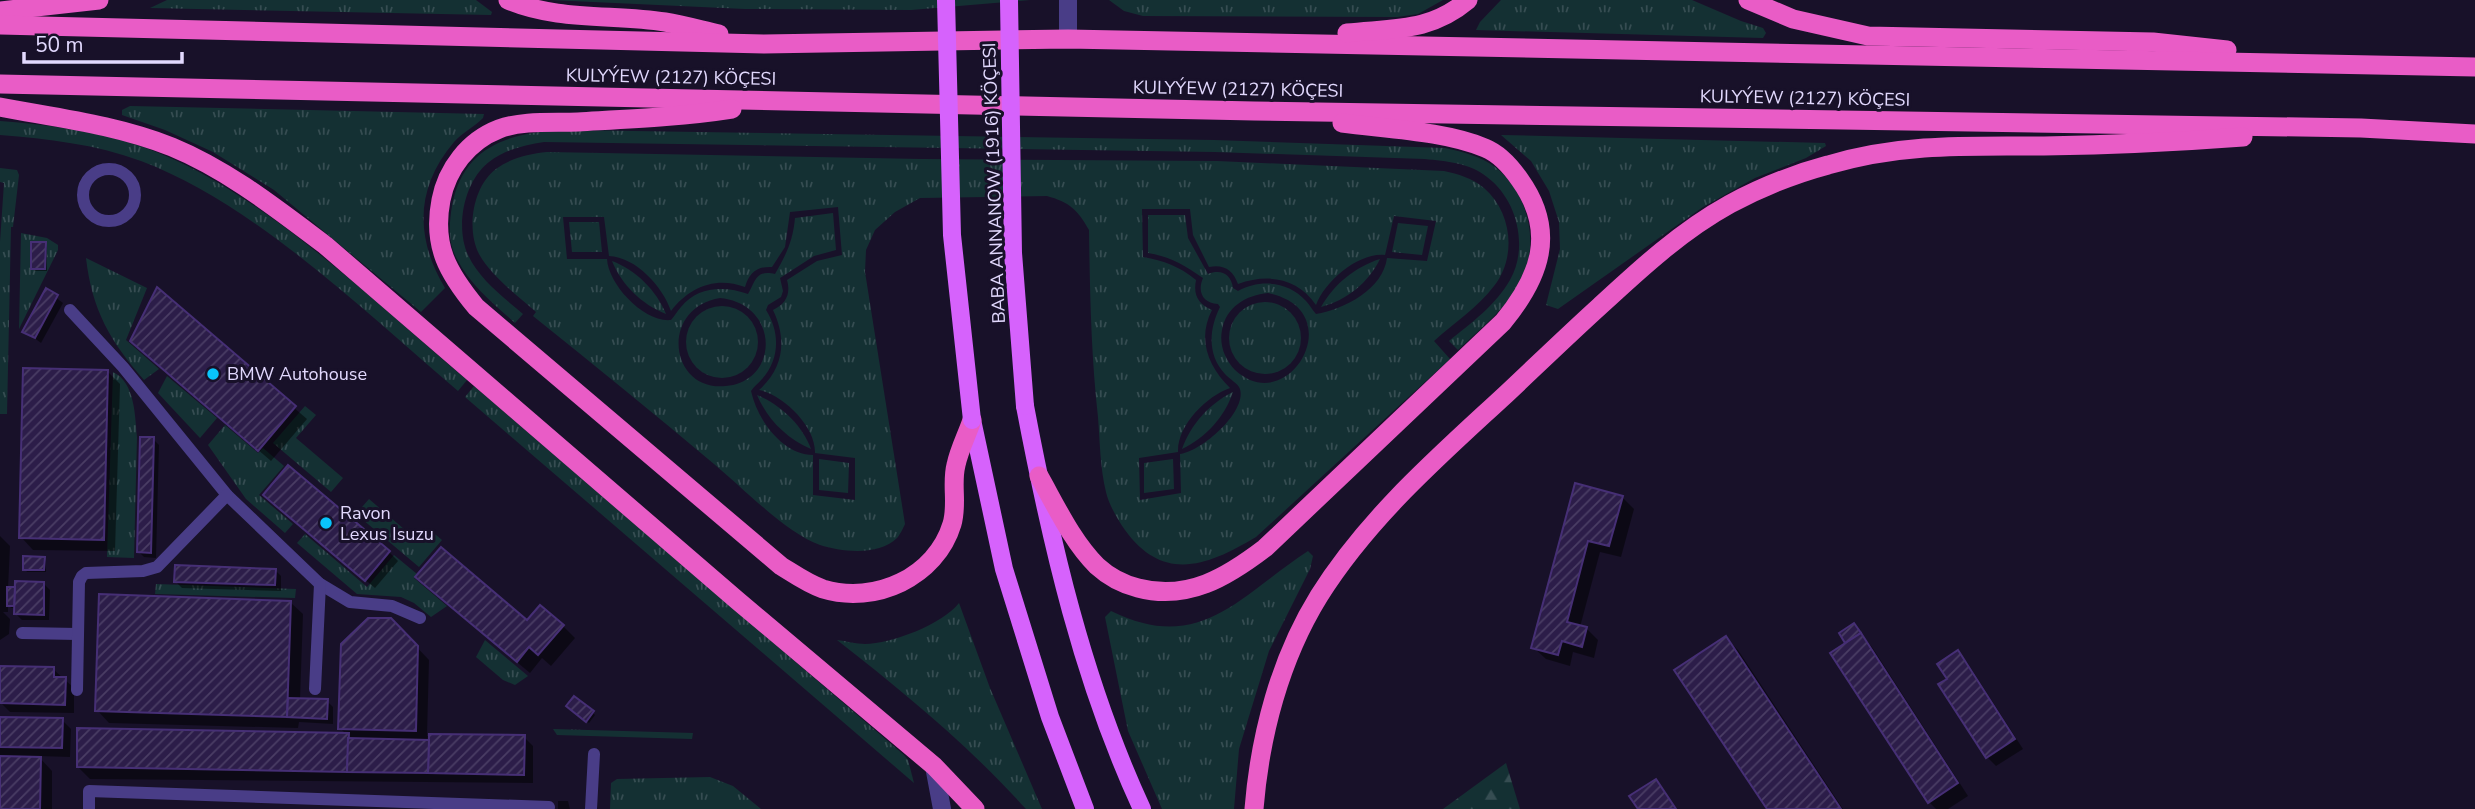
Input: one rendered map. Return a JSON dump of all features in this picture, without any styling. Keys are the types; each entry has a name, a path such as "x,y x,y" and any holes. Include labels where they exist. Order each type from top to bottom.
{"highway":[{"path":"0,11 99,0"},
{"path":"508,0 523,7 583,16 665,22 764,44"},
{"path":"1253,41 1415,26 1440,20 1468,0"},
{"path":"1748,0 1793,19 1868,36 2153,42 2364,65"},
{"name":"KULYÝEW (2127) KÖÇESI","path":"0,26 764,44 1068,38 1253,41 2475,67"},
{"name":"KULYÝEW (2127) KÖÇESI","path":"0,84 1255,111 2361,128 2475,134"},
{"path":"778,101 688,116 514,125 483,137 465,151 455,164 446,180 441,199 439,234 443,257 449,271 476,307 781,566 822,589 845,593 887,589 903,582 936,555 952,523 956,501 955,467 972,420"},
{"path":"0,107 90,123 171,146 207,163 268,202 325,245 727,592 934,766 975,809"},
{"path":"1039,476 1081,547 1111,578 1127,586 1164,593 1205,586 1223,578 1265,548 1503,321 1530,284 1540,255 1540,223 1530,195 1499,156 1469,142 1448,138 1255,111"},
{"path":"1254,809 1268,718 1280,678 1318,598 1348,554 1405,488 1553,349 1657,254 1708,217 1759,189 1825,166 1868,154 1914,147 2154,144 2361,128"}],"main road":[{"path":"946,0 951,235 972,420 1004,569 1050,717 1085,809"},
{"name":"BABA ANNANOW (1916) KÖÇESI","path":"1009,0 1013,253 1025,406 1058,564 1099,699 1142,809"}],"street":[{"path":"1068,0 1068,38"},
{"path":"934,766 942,809"}],"lane":[{"path":"107,169 123,173 129,178 135,193 131,209 126,215 111,221 95,217 87,209 83,197 87,181 99,171 107,169"},
{"path":"70,310 123,367 228,495 320,584 335,596 350,602 392,606 420,618"},
{"path":"77,690 82,576 86,573 143,571 157,567 228,495"},
{"path":"315,689 320,584"},
{"path":"22,633 78,634"},
{"path":"591,809 594,754"},
{"path":"89,809 89,791 549,807"}],"green space":[{"path":"167,0 476,0 492,12 491,15 150,8"},
{"path":"550,0 1030,0 911,10 745,9"},
{"path":"1109,0 1443,0 1418,14 1397,17 1143,16 1124,11"},
{"path":"1501,0 1692,0 1763,28 1766,33 1763,38 1476,30"},
{"path":"130,106 484,114 483,118 454,142 441,159 426,195 424,232 428,251 445,288 421,312 274,190 213,152 165,130 122,115 122,110"},
{"path":"0,121 56,127 110,137 146,148 189,167 232,191 315,250 467,380 458,391 307,262 226,204 184,180 141,161 106,150 0,135"},
{"path":"566,130 1214,140 1445,148 1484,160 1506,177 1522,202 1527,216 1530,245 1524,274 1512,296 1458,350 1449,341 1498,298 1516,267 1519,239 1512,211 1497,186 1480,172 1458,164 1425,159 1215,152 544,142 509,151 489,162 473,181 464,205 462,231 468,255 485,280 523,314 515,323 476,286 457,259 450,233 452,206 458,185 467,169 478,156 492,146 527,134"},
{"path":"1501,135 1825,143 1826,146 1806,158 1755,178 1703,207 1558,309 1546,305 1560,249 1559,222 1549,191 1531,161"},
{"path":"547,152 1217,161 1444,171 1475,182 1493,198 1506,222 1508,249 1501,274 1488,294 1434,341 1450,359 1256,537 1204,561 1171,563 1155,558 1140,547 1120,522 1106,492 1101,464 1094,370 1089,230 1081,217 1067,204 1047,196 920,198 895,212 875,230 866,250 865,272 905,524 898,537 889,544 871,550 849,551 820,545 807,539 765,509 533,316 536,312 484,262 473,233 474,208 482,186 502,165 520,157","holes":["838,207 842,255 817,261 787,280 786,298 773,310 780,332 781,353 774,372 759,390 778,398 797,414 810,433 815,453 855,458 855,500 813,495 813,455 791,449 781,442 765,424 751,391 768,371 775,354 776,336 766,310 768,305 781,297 783,291 780,278 814,256 836,250 833,213 795,218 793,234 775,274 760,275 748,294 721,289 695,295 671,320 650,315 629,300 614,280 607,259 567,259 563,217 604,217 609,256 629,262 647,275 662,292 671,311 686,296 704,286 724,283 745,287 754,271 772,267 785,247 790,212","1142,209 1190,209 1193,235 1209,267 1227,269 1238,284 1260,279 1282,280 1300,289 1316,305 1327,287 1344,270 1365,258 1385,255 1394,216 1436,221 1427,261 1387,258 1378,279 1361,296 1339,308 1316,314 1299,294 1291,289 1264,284 1238,291 1233,288 1225,274 1208,274 1188,238 1185,215 1148,215 1148,253 1177,262 1203,278 1203,296 1220,307 1212,333 1213,350 1219,367 1239,387 1240,398 1230,419 1210,439 1189,452 1180,454 1181,493 1140,500 1139,458 1178,452 1182,432 1195,413 1212,398 1230,388 1216,371 1207,352 1205,331 1212,310 1198,298 1196,280 1171,265 1143,257","1268,293 1293,303 1306,319 1309,338 1303,357 1291,372 1275,381 1255,382 1235,370 1228,362 1222,347 1222,330 1228,315 1238,304 1252,296","720,298 740,303 754,314 763,327 766,342 764,358 756,371 744,381 726,386 707,384 692,376 683,363 679,348 680,332 687,317 700,305"]},
{"path":"0,168 17,170 19,175 11,227 7,414 0,414 0,242 4,183 0,182"},
{"path":"569,222 599,222 602,252 572,252"},
{"path":"1398,223 1428,226 1422,255 1392,252"},
{"path":"21,233 47,238 58,245 58,250 19,329"},
{"path":"86,258 147,288 126,340 159,369 144,380 121,352 104,324 93,294"},
{"path":"1380,259 1356,289 1340,300 1321,307 1346,277"},
{"path":"612,261 644,282 657,297 666,314 633,293"},
{"path":"1265,302 1285,308 1295,318 1301,338 1295,358 1285,368 1265,374 1245,368 1235,358 1229,338 1235,318 1245,308"},
{"path":"722,306 742,312 752,322 758,342 752,362 742,372 722,378 702,372 692,362 686,342 692,322 702,312"},
{"path":"113,372 126,383 130,391 135,419 137,437 134,558 107,557"},
{"path":"167,376 217,418 200,438 158,393"},
{"path":"474,386 904,755 914,783 465,397"},
{"path":"1233,392 1225,410 1213,426 1182,449 1190,431 1202,416 1216,402"},
{"path":"757,395 790,417 811,449 779,427"},
{"path":"305,406 316,415 296,438 343,478 331,492 273,443"},
{"path":"225,425 258,453 263,448 284,466 259,495 293,524 285,533 246,499 208,445"},
{"path":"819,459 849,463 848,493 819,490"},
{"path":"1173,459 1174,489 1144,493 1144,463"},
{"path":"369,499 419,542 430,530 442,540 419,567 356,514"},
{"path":"305,534 367,587 394,555 417,574 414,578 447,606 431,617 414,603 401,597 357,594 297,543"},
{"path":"1308,551 1313,556 1310,569 1269,651 1239,749 1234,809 1162,809 1128,731 1105,617 1111,611 1142,623 1170,627 1194,623 1239,601"},
{"path":"156,584 296,589 295,598 155,594"},
{"path":"959,603 990,688 1042,809 1026,809 935,720 837,640 865,644 902,637 941,618"},
{"path":"485,640 528,676 515,685 503,680 476,657"},
{"path":"553,729 693,733 692,739 557,735"},
{"path":"1506,763 1520,809 1443,809"},
{"path":"710,777 733,786 761,809 610,809 611,783 617,779"}],"building":[{"path":"31,242 46,242 45,269 31,269"},
{"name":"BMW Autohouse","path":"157,287 296,406 258,451 130,341"},
{"path":"46,288 58,295 35,338 22,332"},
{"path":"23,368 108,370 104,540 19,538"},
{"path":"140,437 154,437 151,553 137,552"},
{"name":"Ravon Lexus Isuzu","path":"288,465 390,551 365,581 263,495"},
{"path":"1575,483 1623,496 1609,546 1588,541 1567,622 1587,627 1582,647 1562,641 1558,655 1531,648"},
{"path":"441,547 527,620 540,605 564,625 538,655 529,647 517,662 415,577"},
{"path":"23,556 45,557 44,570 23,570"},
{"path":"175,565 276,569 275,585 174,582"},
{"path":"15,581 44,582 44,615 14,614"},
{"path":"7,587 15,587 14,606 7,606"},
{"path":"99,594 291,601 287,717 95,711"},
{"path":"368,618 391,618 418,646 416,731 338,729 341,644"},
{"path":"1854,623 1861,633 1845,643 1839,633"},
{"path":"1861,633 1958,783 1928,803 1830,653"},
{"path":"1726,636 1841,809 1767,809 1674,670"},
{"path":"1958,650 2015,739 1986,758 1938,684 1947,679 1937,664"},
{"path":"0,666 54,667 54,677 66,677 65,705 0,703"},
{"path":"574,696 594,711 586,722 566,706"},
{"path":"288,698 328,699 327,719 287,717"},
{"path":"0,717 63,718 62,748 0,747"},
{"path":"77,728 349,733 347,772 77,767"},
{"path":"429,734 525,735 524,775 428,773"},
{"path":"348,738 429,740 428,773 347,772"},
{"path":"0,756 41,757 40,809 0,809"},
{"path":"1656,779 1676,809 1638,809 1629,796"}],"place":[{"name":"BMW Autohouse","path":"213,374"},
{"name":"Ravon Lexus Isuzu","path":"326,523"}]}
